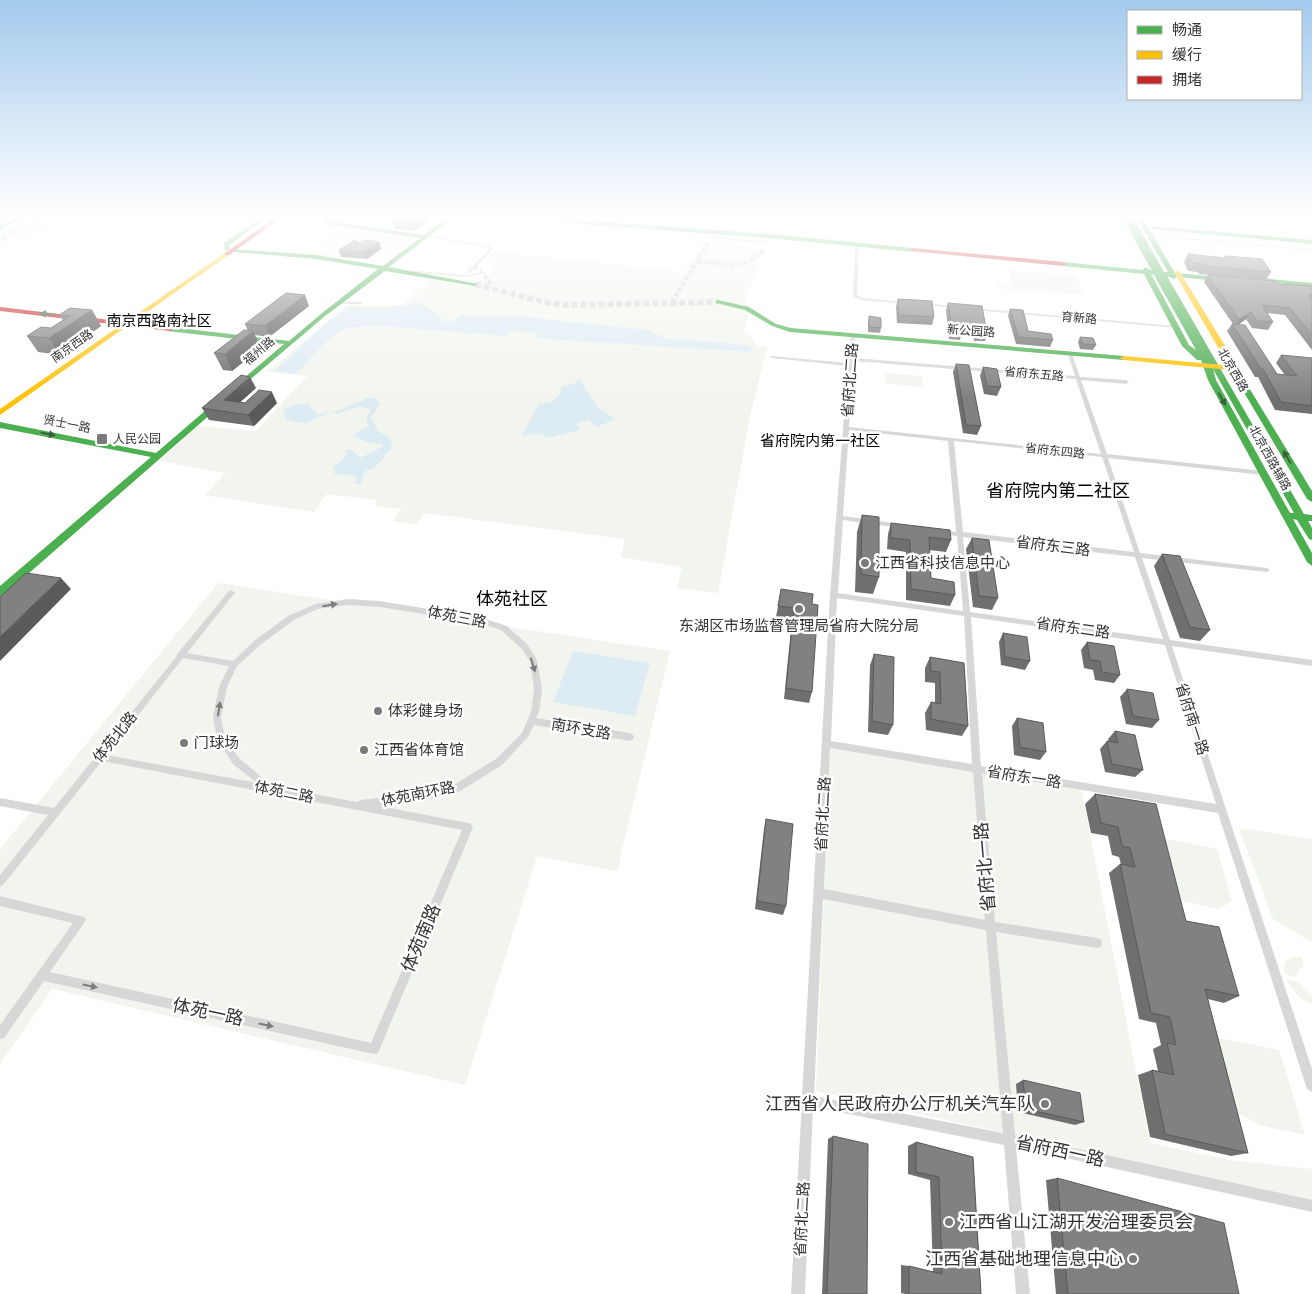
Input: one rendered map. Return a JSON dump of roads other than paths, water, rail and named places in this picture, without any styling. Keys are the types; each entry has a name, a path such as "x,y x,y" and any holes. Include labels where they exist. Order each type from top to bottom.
{"main road":[{"name":"南京西路","path":"0,407 191,277"},
{"name":"福州路","path":"2,589 226,397 370,277"},
{"path":"423,277 475,284"},
{"name":"北京西路辅路","path":"1150,277 1186,346 1239,378 1312,499"},
{"name":"北京西路辅路","path":"1162,277 1218,367"},
{"name":"北京西路","path":"1165,277 1309,518 1312,536"},
{"name":"北京西路","path":"1168,277 1218,367"},
{"name":"北京西路辅路","path":"1171,277 1218,367"},
{"name":"北京西路辅路","path":"1181,277 1223,349 1212,380 1312,562"},
{"path":"1223,277 1312,286"},
{"name":"新公园路","path":"718,302 747,308 784,329 1069,352 1218,367"},
{"path":"0,309 126,322 291,343"},
{"name":"南京西路","path":"0,413 126,322"},
{"name":"贤士一路","path":"0,425 157,456"},
{"path":"1286,515 1309,518"}],"street":[{"path":"855,277 854,296 861,299 911,303"},
{"path":"339,303 361,303"},
{"path":"920,304 960,308"},
{"name":"育新路","path":"970,308 1176,327"},
{"name":"省府北二路","path":"798,1294 834,595 853,335"},
{"name":"省府南一路","path":"1069,352 1167,641 1312,1086"},
{"name":"省府东五路","path":"772,357 1126,382"},
{"name":"省府东四路","path":"846,428 1263,473"},
{"name":"省府北一路","path":"950,439 968,614 977,770 1023,1294"},
{"path":"840,518 904,527"},
{"name":"省府东三路","path":"932,531 1267,570"},
{"name":"体苑北路","path":"0,882 231,592"},
{"name":"省府东二路","path":"834,595 1312,663"},
{"name":"体苑三路","path":"234,664 257,643 291,618 316,607 348,602 379,604 479,620 504,628"},
{"name":"体苑南环路","path":"350,804 409,799 454,790 499,762 525,735 535,712 538,689 534,662 525,647 504,628"},
{"path":"180,655 234,664 223,687 217,717 221,739 236,761 271,790"},
{"name":"南环支路","path":"531,720 630,737"},
{"name":"省府东一路","path":"826,744 1221,809"},
{"name":"体苑二路","path":"99,757 468,827"},
{"path":"0,802 55,812"},
{"name":"体苑南路","path":"374,1049 468,827"},
{"path":"818,893 991,926 1097,943"},
{"path":"0,901 81,920 0,1034"},
{"name":"体苑一路","path":"42,975 374,1049"},
{"name":"省府西一路","path":"808,1100 1010,1140 1312,1206"}],"tunnel":[{"path":"486,277 490,283 488,287"},
{"path":"672,302 687,277"},
{"path":"475,284 544,302 565,305 718,302"}],"place":[{"name":"人民公园","path":"102,439"},
{"name":"江西省科技信息中心","path":"865,563"},
{"name":"东湖区市场监督管理局省府大院分局","path":"799,609"},
{"name":"体彩健身场","path":"378,711"},
{"name":"门球场","path":"184,743"},
{"name":"江西省体育馆","path":"364,750"},
{"name":"江西省人民政府办公厅机关汽车队","path":"1045,1104"},
{"name":"江西省山江湖开发治理委员会","path":"949,1222"},
{"name":"江西省基础地理信息中心","path":"1133,1259"}],"district":[{"name":"南京西路南社区","path":"159,321"},
{"name":"省府院内第一社区","path":"820,441"},
{"name":"省府院内第二社区","path":"1058,491"},
{"name":"体苑社区","path":"512,599"}]}
